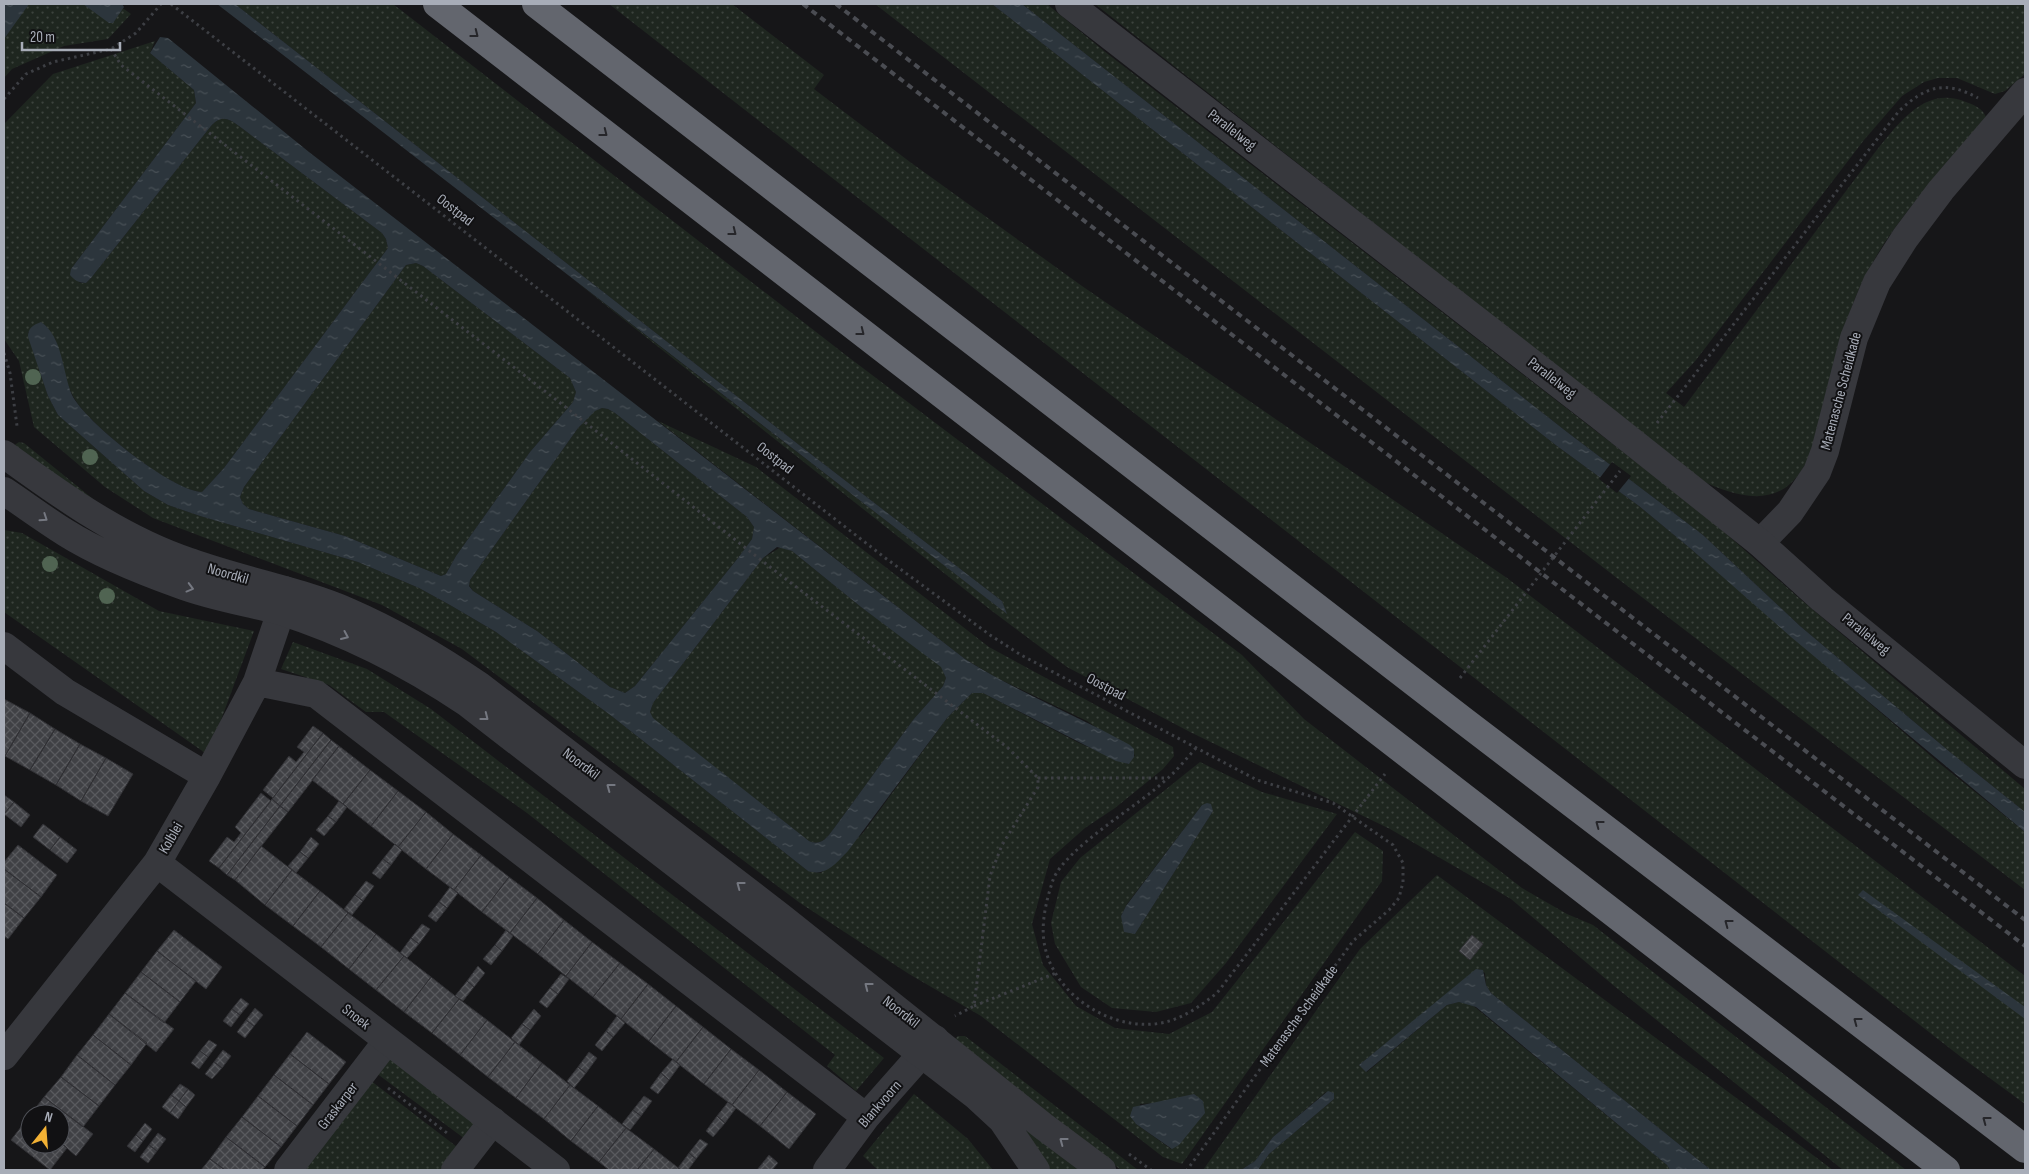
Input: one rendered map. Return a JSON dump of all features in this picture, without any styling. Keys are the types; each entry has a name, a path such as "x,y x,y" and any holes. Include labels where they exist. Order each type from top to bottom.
{"highway":[{"path":"437,4 1946,1170"},
{"path":"536,4 1464,721 2025,1149"}],"street":[{"name":"Parallelweg","path":"1069,4 1600,416 1760,544 1822,599 2025,765"},
{"name":"Matenasche Scheidkade","path":"1760,544 1790,512 1817,472 1825,452 1854,338 1877,282 1905,238 1941,190 2025,92"},
{"name":"Noordkil","path":"11,443 73,503 130,537 282,601 322,626 379,651 429,678 936,1037 1043,1126 1102,1170"},
{"name":"Noordkil","path":"4,491 68,534 120,560 182,586 282,601"},
{"name":"Kolblei","path":"4,1056 157,863 207,776 257,682 282,601"},
{"path":"4,646 65,692 207,776"},
{"path":"257,682 316,694 866,1117"},
{"name":"Snoek","path":"157,863 556,1170"},
{"name":"Noordkil","path":"936,1037 976,1096 1002,1120 1036,1170"},
{"name":"Blankvoorn","path":"827,1170 866,1117 936,1037"},
{"name":"Graskarper","path":"288,1170 366,1071 387,1041"},
{"path":"462,1160 493,1121"}],"path":[{"path":"4,99 26,74 53,62 111,49 136,33 161,4"},
{"name":"Oostpad","path":"171,4 884,557 982,629 1022,655 1257,780 1333,803 1393,845 1403,862"},
{"path":"111,49 120,65 559,402 927,688 1008,748 1038,778 1168,778"},
{"path":"1656,424 1869,148 1900,111 1914,98 1929,89 1957,88 2007,114"},
{"path":"4,353 10,373 11,443"},
{"path":"1457,682 1626,463"},
{"path":"1196,748 1168,778 1069,856 1054,879 1043,920 1045,948 1056,973 1080,1002 1105,1016 1135,1023 1161,1023 1195,1010 1218,993 1390,768"},
{"path":"974,1006 990,876 1002,845 1038,786 1038,778"},
{"name":"Matenasche Scheidkade","path":"1187,1170 1353,941 1389,910 1399,898 1403,882 1403,862"},
{"path":"936,1037 974,1006 1056,973"},
{"path":"366,1071 462,1160"}],"shaded area":[{"path":"4,4 117,4 131,14 108,39 64,46 12,69 4,78"},
{"path":"235,4 393,4 847,356 1242,655 1304,719 1522,888 1567,914 1593,925 1906,1170 1843,1170 1613,985 1511,899 1390,829 1190,732 1067,667 992,611 570,277 1006,613 1002,601"},
{"path":"609,4 732,4 824,75 814,89 910,162 1082,286 1507,578 2025,976 2025,1104 1961,1057"},
{"path":"875,4 992,4 1557,446 1639,506 1939,763 2025,832 2025,890 1613,575"},
{"path":"1022,4 1047,4 1104,51 1706,516 1799,598 2025,789 2025,812 1950,752 1800,626 1703,535 1567,432"},
{"path":"1095,4 2025,4 2025,74 2005,91 1995,94 1957,78 1938,78 1924,82 1902,96 1864,140 1696,360 1666,393 1684,407 1876,151 1894,129 1914,110 1938,99 1951,98 1966,102 1983,112 1986,117 1984,123 1908,210 1891,233 1862,282 1851,309 1835,360 1813,446 1803,468 1785,488 1765,496 1754,496 1732,493 1702,481"},
{"path":"155,41 150,53 194,90 196,103 71,269 80,283 86,283 91,278 211,126 221,119 231,121 239,126 382,233 388,248 224,468 202,492 189,489 172,481 117,443 78,404 64,373 55,338 28,332 48,396 58,415 144,491 168,505 200,516 358,562 419,588 450,605 496,632 609,714 808,871 821,873 863,833 947,718 972,693 983,693 1079,743 1128,764 1135,755 1087,721 997,678 965,659 658,421 756,467 989,647 1173,747 1174,756 1163,769 1115,808 1085,828 1050,859 1032,924 1043,965 1076,1006 1115,1028 1169,1034 1212,1012 1355,832 1383,851 1382,881 1182,1164 1163,1157 981,1016 909,974 800,903 462,649 382,605 153,518 105,487 34,427 19,361 4,339 4,124 53,74","holes":["1155,1103 1171,1149 1136,1124 1140,1104"]},
{"path":"416,263 423,266 570,378 576,392 573,402 530,452 456,556 446,574 441,576 345,536 249,509 243,504 240,497 244,487 406,265"},
{"path":"602,408 615,413 747,517 754,527 752,539 738,558 635,686 625,693 610,687 537,631 473,591 469,585 470,580 578,428 595,410"},
{"path":"19,442 24,443 124,524 13,446"},
{"path":"4,530 22,533 159,611 254,631 208,755 4,612"},
{"path":"781,547 792,551 861,607 932,659 942,667 946,678 943,686 913,720 830,834 818,843 809,841 652,718 650,712 653,703 763,558"},
{"path":"293,642 367,669 431,709 884,1058 856,1091 827,1066 835,1055 527,813 384,712 366,712 329,685 281,669"},
{"path":"1200,762 1262,792 1337,814 1226,963 1191,1003 1156,1012 1112,1008 1081,987 1055,944 1051,923 1061,882 1080,858","holes":["1202,805 1213,811 1135,934 1121,916 1127,904"]},
{"path":"1437,875 1833,1170 1711,1170 1491,993 1486,985 1485,973 1479,969 1359,1065 1367,1072 1447,1005 1459,1002 1471,1004 1667,1165 1670,1170 1258,1170 1269,1154 1334,1099 1326,1092 1273,1137 1255,1161 1241,1170 1203,1170 1360,949"},
{"path":"958,1036 965,1036 1138,1170 1121,1170 953,1041"},
{"path":"387,1056 477,1124 469,1142 372,1070"},
{"path":"366,1077 461,1150 446,1170 294,1170"},
{"path":"914,1094 968,1139 993,1170 878,1170 863,1156"},
{"path":"1032,1125 1091,1170 1049,1170 1025,1132"}],"water":[{"path":"4,4 29,4 4,39"},
{"path":"83,4 122,4 124,7 113,23 109,23"},
{"path":"217,4 235,4 1002,601 1007,614"},
{"path":"992,4 1022,4 1567,432 1703,535 1800,626 1950,752 2025,812 2025,832 1791,637 1639,506 1557,446"},
{"path":"160,37 168,38 309,152 965,659 1005,682 1130,745 1134,749 1134,757 1129,764 1116,761 983,693 972,693 947,718 848,851 830,868 820,872 808,871 609,714 496,632 450,605 419,588 358,562 200,516 168,505 144,491 58,415 48,396 28,337 31,327 41,322 54,336 72,395 80,407 94,421 111,437 151,468 188,489 202,492 224,468 388,248 382,233 239,126 231,121 221,119 211,126 91,278 86,283 79,282 73,278 70,275 71,269 196,103 194,90 150,53","holes":["416,263 423,266 570,378 576,392 573,402 530,452 456,556 446,574 441,576 345,536 249,509 243,504 240,497 244,487 406,265","602,408 615,413 747,517 754,527 752,539 738,558 635,686 625,693 610,687 537,631 473,591 469,586 470,580 578,428 595,411","777,547 792,551 861,607 941,667 946,678 943,686 913,720 830,834 818,843 809,841 653,718 650,712 653,703 763,558"]},
{"path":"1211,804 1213,811 1135,934 1124,932 1121,916 1126,906 1202,805"},
{"path":"1863,890 2025,1007 2025,1019 1858,895"},
{"path":"1476,969 1483,970 1486,985 1491,993 1711,1170 1670,1170 1667,1165 1476,1007 1459,1002 1447,1005 1366,1072 1359,1065"},
{"path":"1328,1091 1334,1093 1334,1099 1269,1154 1258,1170 1241,1170 1255,1161 1273,1137"},
{"path":"1194,1094 1203,1101 1205,1113 1179,1145 1172,1149 1136,1124 1130,1116 1133,1107"}],"pier":[{"path":"1612,462 1631,476 1617,493 1599,479"}],"building":[{"path":"4,699 30,713 5,756 4,755"},
{"path":"30,713 55,729 30,770 5,756"},
{"path":"313,726 323,733 273,798 263,790 289,756 296,762 304,752 297,747"},
{"path":"55,729 80,744 56,785 30,770"},
{"path":"323,733 331,740 280,806 272,799"},
{"path":"331,740 339,746 288,812 280,806"},
{"path":"80,744 106,758 81,801 56,785"},
{"path":"339,746 370,770 343,804 312,780"},
{"path":"106,758 133,774 108,816 81,801"},
{"path":"370,770 398,791 371,826 343,804"},
{"path":"398,791 426,812 398,847 371,826"},
{"path":"261,793 271,801 219,868 209,861 227,837 234,842 241,833 235,827"},
{"path":"4,795 14,802 4,814"},
{"path":"272,799 280,806 227,875 219,868"},
{"path":"339,801 347,807 336,822 328,816"},
{"path":"14,802 30,815 21,827 4,814"},
{"path":"280,806 288,812 235,880 227,875"},
{"path":"426,812 453,834 426,869 398,847"},
{"path":"328,816 336,822 324,836 316,830"},
{"path":"43,824 60,837 50,850 33,837"},
{"path":"453,834 481,855 454,890 426,869"},
{"path":"60,837 77,850 67,863 50,850"},
{"path":"311,837 319,844 308,858 300,852"},
{"path":"395,844 402,850 391,865 383,859"},
{"path":"18,845 57,875 41,897 4,869 4,862"},
{"path":"261,846 292,870 265,905 235,880"},
{"path":"300,852 308,858 296,873 288,866"},
{"path":"481,855 509,877 482,912 454,890"},
{"path":"383,859 391,865 380,879 372,873"},
{"path":"4,869 41,897 24,918 4,903"},
{"path":"292,870 320,891 293,926 265,905"},
{"path":"509,877 537,898 510,933 482,912"},
{"path":"366,881 374,886 363,901 355,895"},
{"path":"450,887 458,893 447,908 439,902"},
{"path":"320,891 348,913 321,947 293,926"},
{"path":"355,895 363,901 352,915 344,909"},
{"path":"537,898 564,920 538,954 510,933"},
{"path":"439,902 447,908 436,922 428,916"},
{"path":"4,903 24,918 8,939 4,936"},
{"path":"348,913 376,934 349,969 321,947"},
{"path":"564,920 592,942 566,976 538,954"},
{"path":"422,924 430,929 419,944 411,938"},
{"path":"174,930 222,967 206,989 157,951"},
{"path":"506,930 513,936 502,951 495,945"},
{"path":"376,934 404,956 376,990 349,969"},
{"path":"1472,935 1483,944 1470,960 1459,951"},
{"path":"411,938 419,944 407,958 400,953"},
{"path":"592,942 620,963 593,997 566,976"},
{"path":"495,945 502,951 491,965 483,959"},
{"path":"157,951 196,981 180,1002 141,972"},
{"path":"404,956 431,977 404,1012 376,990"},
{"path":"620,963 648,984 621,1019 593,997"},
{"path":"478,966 485,973 474,987 467,981"},
{"path":"141,972 180,1002 164,1023 125,993"},
{"path":"561,974 569,979 558,994 550,988"},
{"path":"431,977 459,999 432,1033 404,1012"},
{"path":"467,981 474,987 463,1001 455,996"},
{"path":"648,984 676,1006 649,1041 621,1019"},
{"path":"550,988 558,994 547,1008 539,1002"},
{"path":"125,993 174,1029 156,1052 109,1014"},
{"path":"241,998 249,1004 240,1015 232,1009"},
{"path":"459,999 487,1020 460,1055 432,1033"},
{"path":"676,1006 703,1027 676,1062 649,1041"},
{"path":"255,1008 263,1015 254,1026 246,1020"},
{"path":"232,1009 240,1015 231,1027 223,1021"},
{"path":"534,1009 541,1016 530,1030 522,1024"},
{"path":"109,1014 147,1043 131,1065 93,1035"},
{"path":"617,1016 625,1023 613,1037 606,1031"},
{"path":"246,1020 254,1026 245,1038 237,1032"},
{"path":"487,1020 515,1042 488,1077 460,1055"},
{"path":"522,1024 530,1030 519,1045 511,1038"},
{"path":"703,1027 731,1049 704,1084 676,1062"},
{"path":"606,1031 613,1037 602,1051 595,1045"},
{"path":"307,1032 346,1062 329,1084 290,1054"},
{"path":"93,1035 131,1065 115,1085 77,1055"},
{"path":"209,1040 217,1045 208,1057 200,1051"},
{"path":"515,1042 542,1063 516,1098 488,1077"},
{"path":"731,1049 759,1070 732,1105 704,1084"},
{"path":"223,1050 231,1056 222,1068 214,1062"},
{"path":"200,1051 208,1057 199,1069 191,1063"},
{"path":"589,1052 597,1058 586,1073 578,1067"},
{"path":"290,1054 329,1084 313,1105 274,1075"},
{"path":"77,1055 115,1085 99,1106 61,1077"},
{"path":"673,1059 680,1065 669,1080 661,1073"},
{"path":"214,1062 222,1068 212,1079 205,1074"},
{"path":"542,1063 570,1085 544,1119 516,1098"},
{"path":"578,1067 586,1073 574,1088 567,1081"},
{"path":"759,1070 787,1092 760,1126 732,1105"},
{"path":"661,1073 669,1080 658,1094 650,1088"},
{"path":"274,1075 313,1105 297,1126 258,1096"},
{"path":"61,1077 99,1106 83,1127 70,1117 70,1104 53,1104 44,1097"},
{"path":"180,1084 188,1089 179,1101 171,1095"},
{"path":"570,1085 598,1106 571,1141 544,1119"},
{"path":"188,1089 195,1095 186,1107 179,1101"},
{"path":"787,1092 816,1114 789,1149 760,1126"},
{"path":"171,1095 179,1101 170,1113 162,1107"},
{"path":"258,1096 297,1126 281,1147 242,1117"},
{"path":"644,1096 652,1101 641,1116 633,1110"},
{"path":"44,1097 53,1104 39,1104"},
{"path":"179,1101 186,1107 178,1119 170,1113"},
{"path":"728,1102 736,1108 725,1123 717,1116"},
{"path":"598,1106 626,1128 599,1162 571,1141"},
{"path":"633,1110 641,1116 630,1130 622,1124"},
{"path":"717,1116 725,1123 713,1137 706,1131"},
{"path":"70,1117 93,1134 76,1156 70,1151"},
{"path":"242,1117 281,1147 265,1167 226,1137"},
{"path":"145,1123 152,1129 143,1141 136,1135"},
{"path":"20,1128 20,1147 11,1140"},
{"path":"626,1128 654,1149 637,1170 609,1170 599,1162"},
{"path":"158,1133 166,1139 157,1151 149,1145"},
{"path":"136,1135 143,1141 135,1152 127,1146"},
{"path":"226,1137 265,1167 262,1170 225,1170 210,1159"},
{"path":"700,1139 708,1144 696,1159 689,1153"},
{"path":"149,1145 157,1151 148,1163 140,1157"},
{"path":"654,1149 681,1170 637,1170"},
{"path":"689,1153 696,1159 688,1170 681,1170 678,1168"},
{"path":"29,1154 62,1154 50,1170"},
{"path":"769,1155 778,1163 772,1170 757,1170"},
{"path":"210,1159 225,1170 201,1170"}],"railway":[{"path":"803,4 2025,946"},
{"path":"836,4 2025,920"}]}
